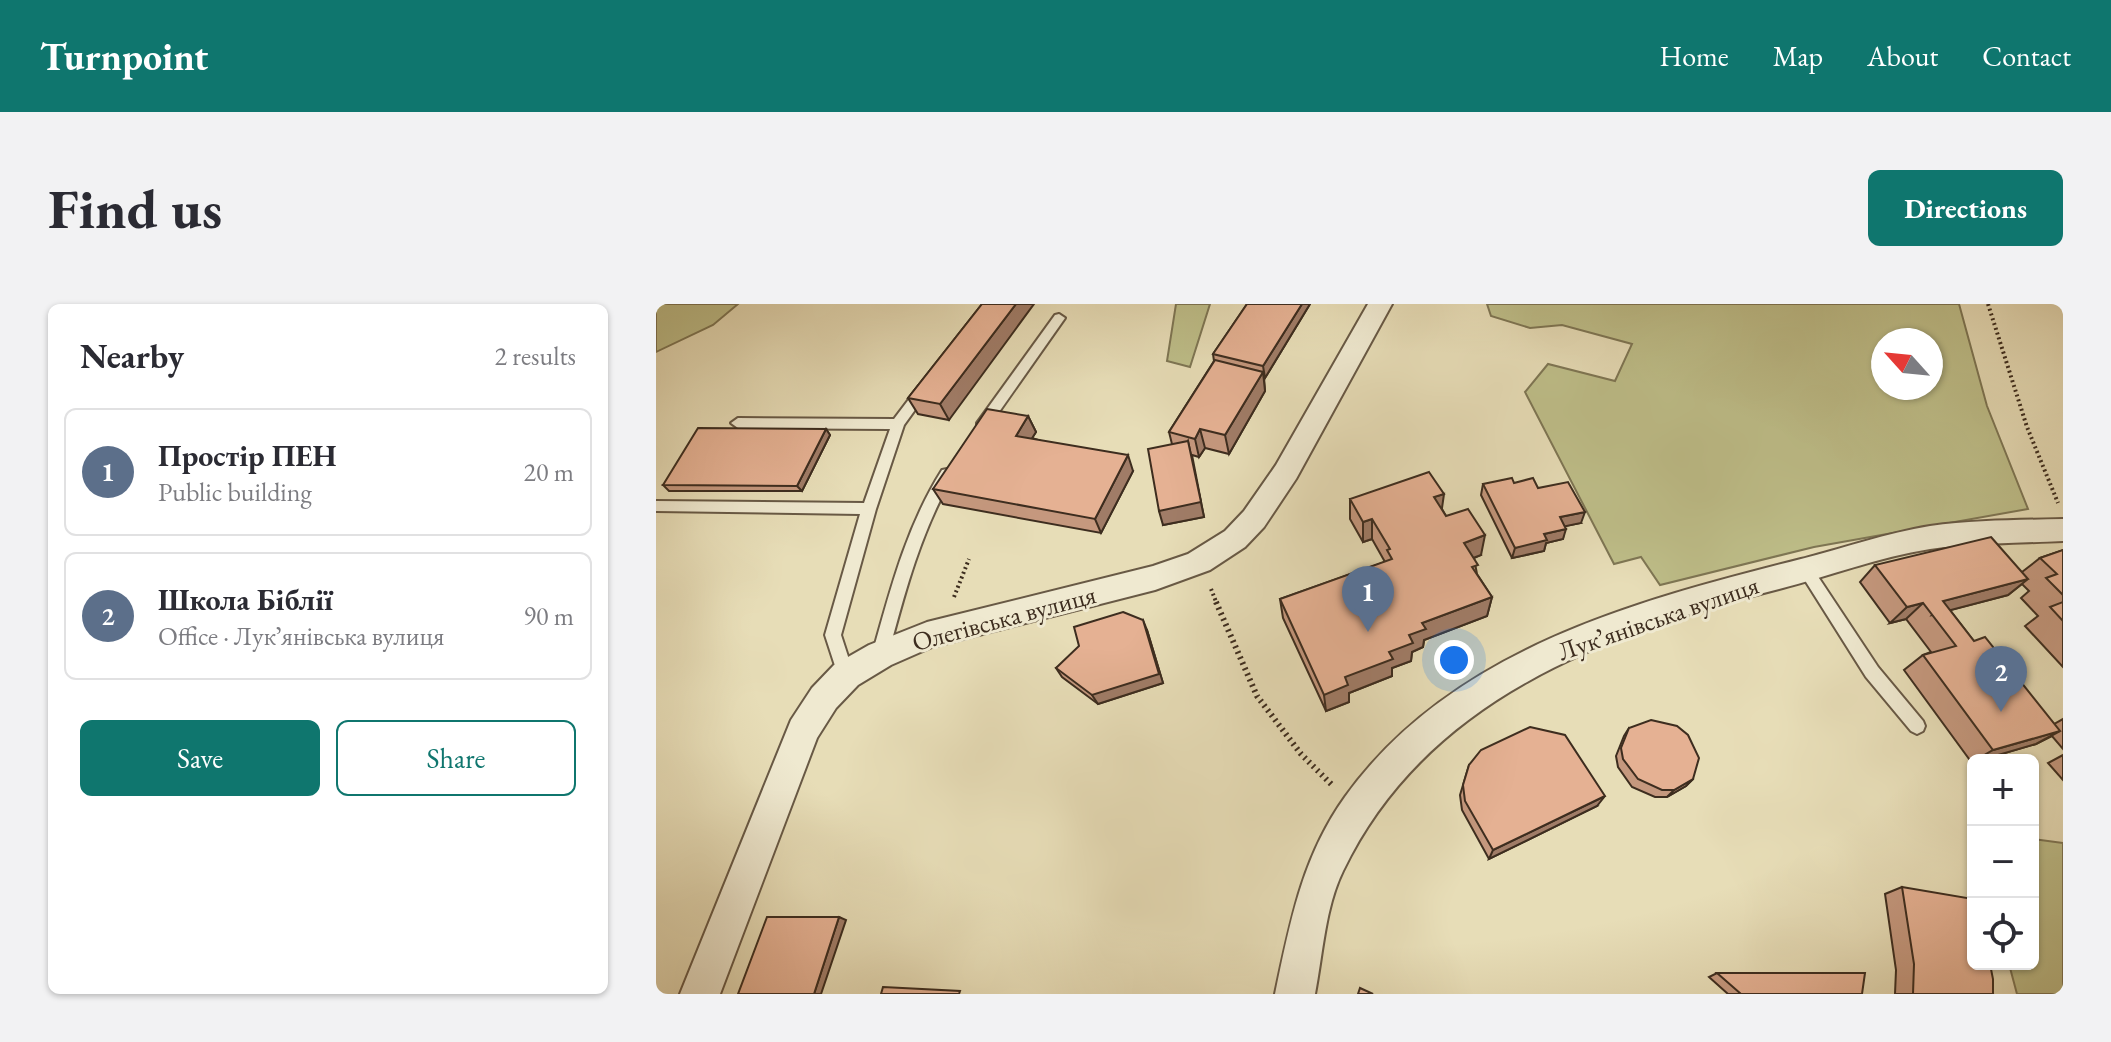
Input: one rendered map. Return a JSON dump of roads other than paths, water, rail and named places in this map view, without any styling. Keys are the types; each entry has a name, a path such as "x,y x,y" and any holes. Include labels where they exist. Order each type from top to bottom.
{"street":[{"name":"Олегівська вулиця","path":"700,994 803,731 824,698 846,675 880,655 927,635 1155,578 1199,562 1235,539 1254,519 1317,421 1380,304"},
{"name":"Лукʼянівська вулиця","path":"1295,994 1321,877 1357,810 1400,756 1436,723 1510,674 1583,637 1682,604 1806,570 1929,538 2063,530"}],"lane":[{"path":"971,442 1059,318"},
{"path":"846,675 833,635 869,509 898,424 933,376"},
{"path":"738,423 898,424"},
{"path":"880,655 900,580 935,491 953,467"},
{"path":"656,506 869,509"},
{"path":"1806,570 1872,672 1917,726"}],"place":[{"name":"Простір ПЕН","path":"1368,632"},
{"name":"Школа Біблії","path":"2001,712"}]}
